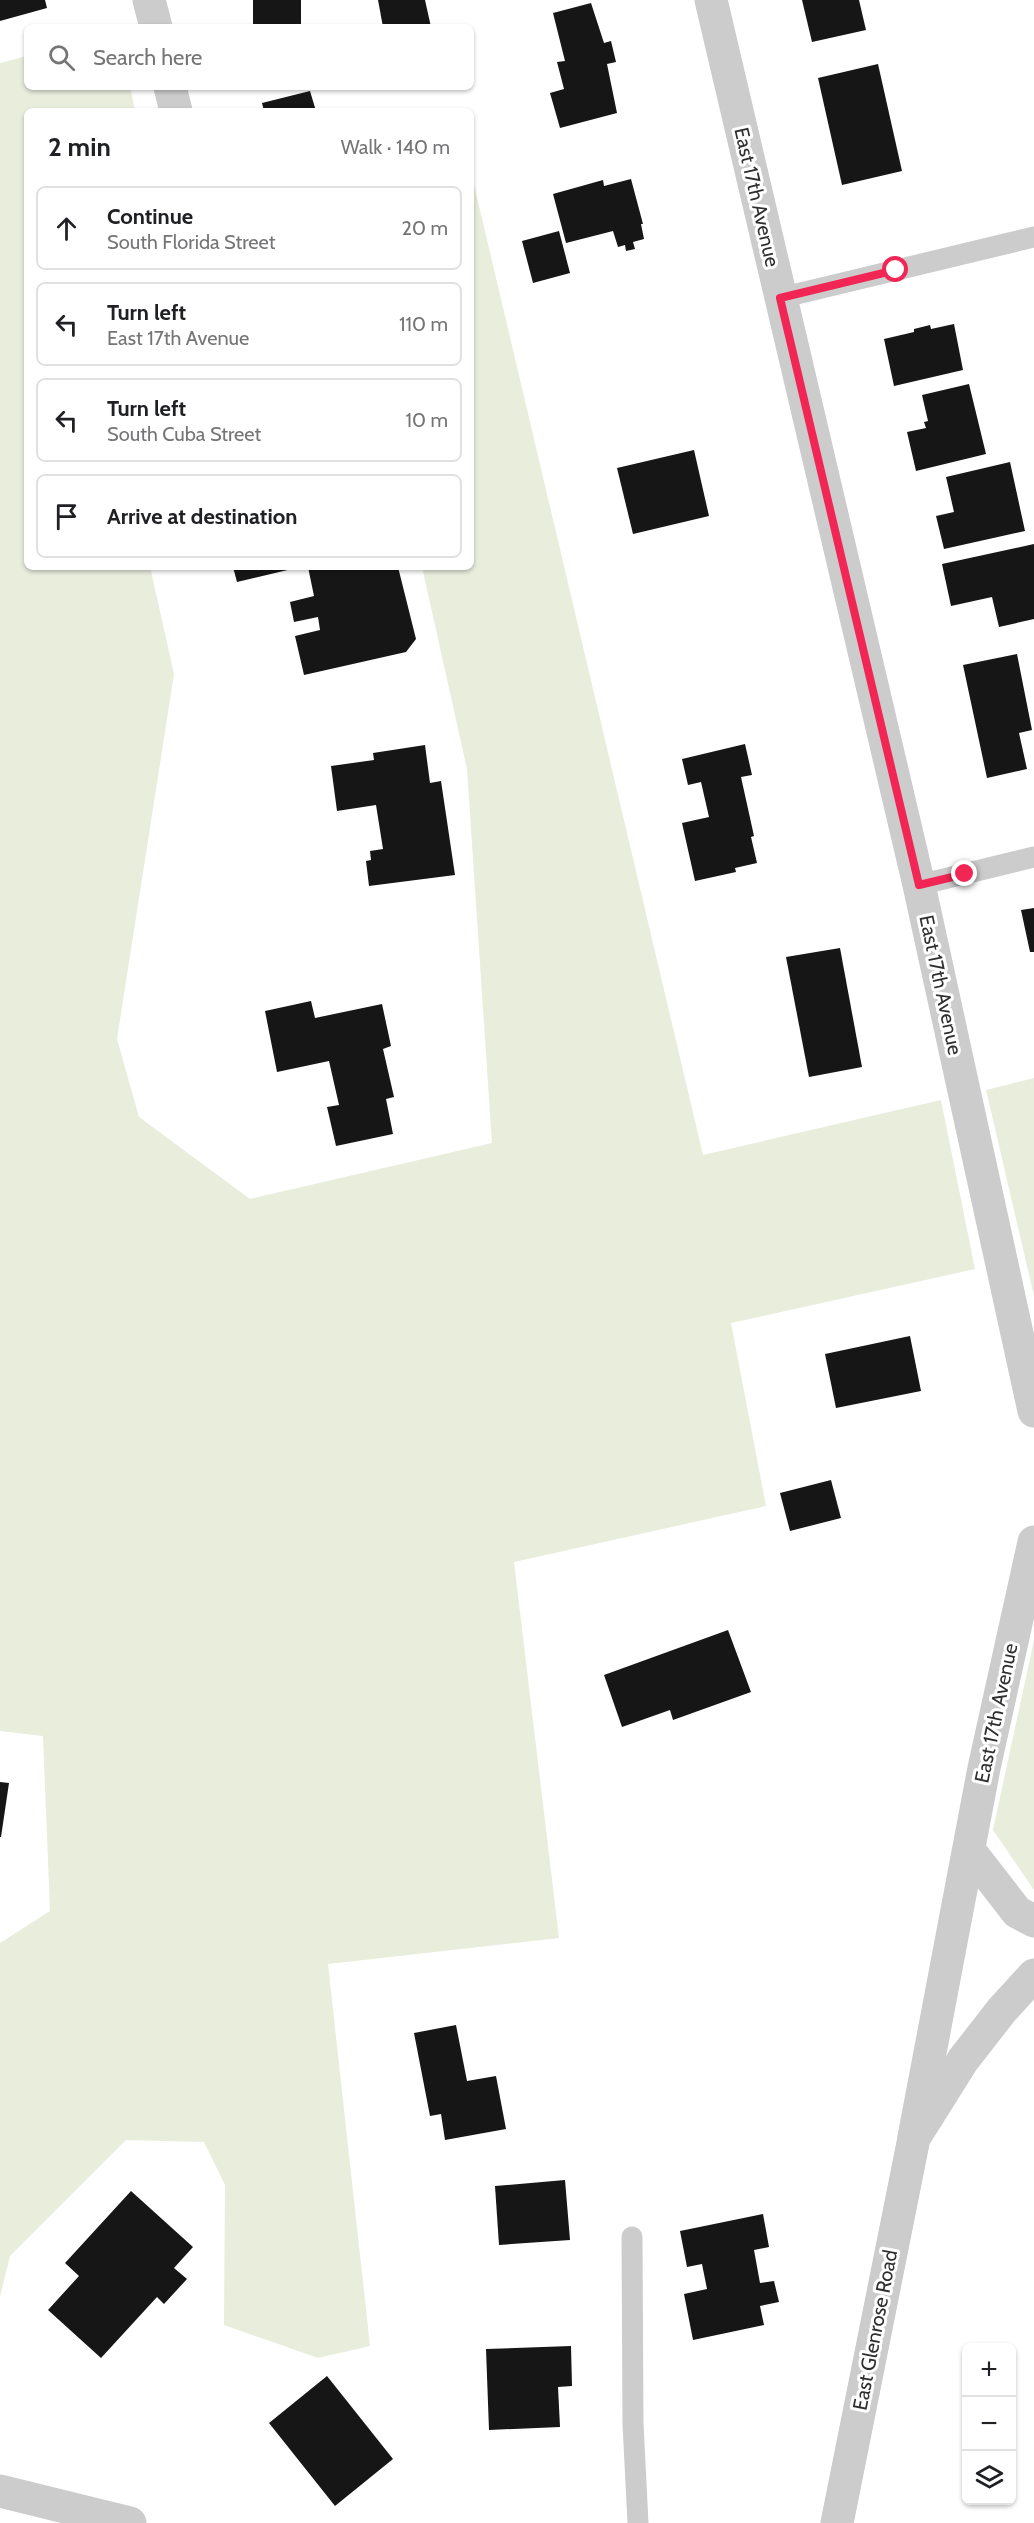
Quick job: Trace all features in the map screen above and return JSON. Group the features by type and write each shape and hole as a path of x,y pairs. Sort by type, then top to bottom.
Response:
{"street":[{"path":"149,0 155,24"},
{"name":"East 17th Avenue","path":"711,0 919,885 1034,1411"},
{"path":"171,90 175,108"},
{"name":"East 17th Avenue","path":"914,2138 984,1768 1034,1542"},
{"path":"969,1850 1017,1912 1034,1921"},
{"path":"914,2138 963,2060 1002,2010 1034,1975"},
{"name":"East Glenrose Road","path":"837,2523 914,2138"},
{"path":"0,2491 130,2523"}],"lane":[{"path":"780,298 1034,237"},
{"path":"919,885 1034,857"},
{"path":"632,2237 633,2424 638,2523"}],"green space":[{"path":"24,57 24,90 131,90 134,108 24,108 24,570 151,570 174,674 117,1039 139,1117 250,1199 492,1143 467,769 423,570 474,570 474,185 703,1155 941,1100 975,1269 731,1323 766,1506 514,1562 559,1938 328,1964 370,2346 318,2358 224,2325 225,2185 204,2142 126,2140 10,2256 0,2297 0,1943 50,1911 43,1736 0,1731 0,63"},
{"path":"1034,1078 1034,1296 986,1090"},
{"path":"1034,1640 1034,1890 993,1830"}],"building":[{"path":"0,0 45,0 47,8 0,21"},
{"path":"253,0 301,0 301,24 253,24"},
{"path":"378,0 425,0 430,24 382,24"},
{"path":"802,0 859,0 866,30 812,42"},
{"path":"591,3 604,43 611,41 616,62 607,64 617,113 560,128 550,93 564,89 557,62 565,61 553,13"},
{"path":"878,64 902,171 842,185 818,78"},
{"path":"310,91 315,108 263,108 262,103"},
{"path":"631,179 643,224 641,224 644,239 633,242 635,249 626,251 625,245 618,247 613,231 566,243 553,194 603,180 604,186"},
{"path":"559,231 570,273 533,283 522,241"},
{"path":"954,324 963,370 894,386 884,339 914,332 914,329 930,325 931,329"},
{"path":"969,384 986,454 916,471 907,432 926,428 924,422 928,421 922,395"},
{"path":"694,450 709,516 633,534 617,468"},
{"path":"1010,462 1025,531 944,549 936,516 954,512 946,477"},
{"path":"1034,544 1034,619 999,627 992,597 951,606 942,564"},
{"path":"234,570 288,570 237,582"},
{"path":"309,570 399,570 416,639 406,652 304,675 295,636 320,630 318,617 294,622 290,602 314,596"},
{"path":"1017,654 1032,730 1019,733 1027,769 987,778 963,665"},
{"path":"745,744 752,775 741,777 754,836 751,837 757,863 735,868 736,872 695,881 682,823 709,817 701,782 688,785 682,759"},
{"path":"425,745 430,783 441,781 455,875 369,886 366,861 371,860 370,851 383,849 376,805 337,811 331,766 374,760 373,753"},
{"path":"1034,908 1034,952 1030,952 1021,910"},
{"path":"840,948 862,1067 809,1077 786,957"},
{"path":"311,1001 315,1018 382,1004 391,1046 383,1049 394,1097 386,1099 393,1134 336,1146 327,1107 339,1105 329,1061 277,1072 265,1011"},
{"path":"910,1336 921,1391 836,1408 825,1354"},
{"path":"831,1480 841,1518 790,1531 780,1493"},
{"path":"728,1630 751,1692 673,1720 670,1710 622,1727 604,1675"},
{"path":"0,1782 9,1783 1,1837 0,1837"},
{"path":"456,2025 467,2081 496,2076 506,2129 445,2140 441,2114 430,2116 414,2033"},
{"path":"565,2180 570,2240 499,2245 495,2186"},
{"path":"131,2191 193,2247 174,2268 187,2279 164,2304 157,2297 101,2358 48,2310 79,2276 65,2263"},
{"path":"763,2214 769,2247 754,2250 760,2283 774,2281 779,2302 760,2306 764,2325 693,2340 684,2294 707,2289 702,2264 687,2267 680,2231"},
{"path":"571,2346 572,2386 558,2387 560,2427 489,2430 486,2349"},
{"path":"327,2376 393,2459 335,2506 269,2423"}],"route":[{"path":"896,270 780,298 919,885 965,874"}]}
